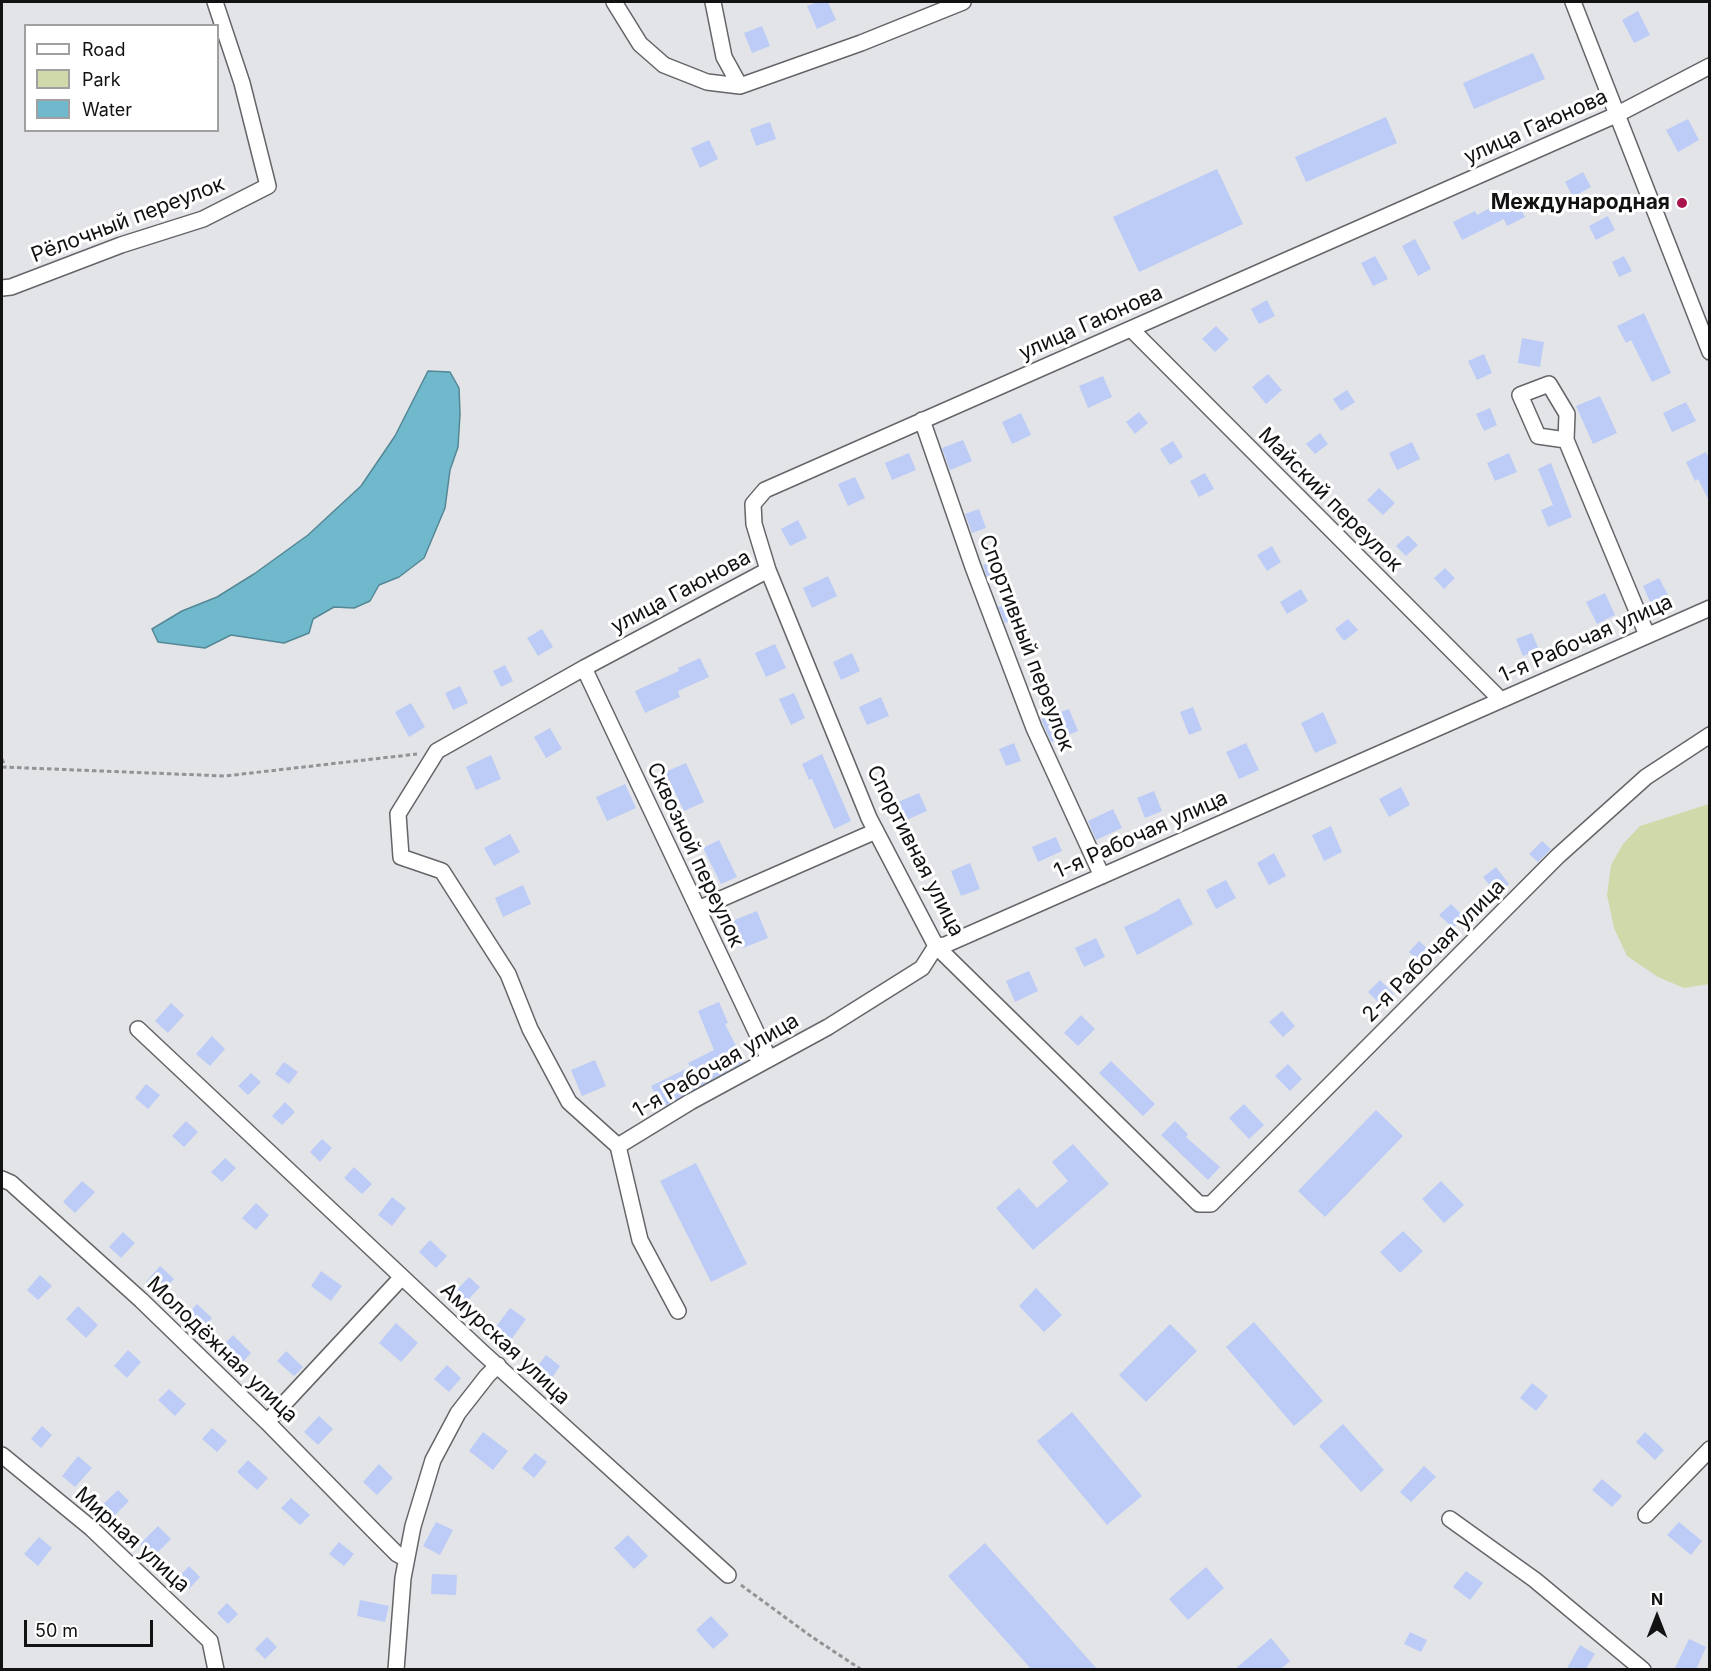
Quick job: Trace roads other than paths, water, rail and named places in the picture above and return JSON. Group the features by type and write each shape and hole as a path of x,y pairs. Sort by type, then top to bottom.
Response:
{"street":[{"name":"Рёлочный переулок","path":"2,288 11,287 120,245 203,219 268,186 242,83 215,2"},
{"path":"614,2 640,44 664,65 707,82 740,86 861,43 963,2"},
{"path":"713,2 724,57 740,86"},
{"path":"1573,2 1710,352"},
{"name":"улица Гаюнова","path":"618,1146 569,1102 530,1029 508,974 442,871 401,857 398,814 437,751 584,668 768,570 754,524 753,504 765,490 1616,114 1710,66"},
{"name":"Майский переулок","path":"1131,329 1501,700"},
{"name":"Спортивный переулок","path":"922,420 973,567 1034,728 1102,876"},
{"path":"1566,440 1647,636"},
{"name":"Спортивная улица","path":"768,570 876,831 936,946 1199,1204"},
{"name":"1-я Рабочая улица","path":"618,1146 690,1102 828,1027 922,968 936,946 945,945 1710,608"},
{"name":"Сквозной переулок","path":"584,668 769,1059"},
{"name":"2-я Рабочая улица","path":"1199,1204 1211,1204 1558,856 1646,777 1710,735"},
{"path":"698,909 876,831"},
{"name":"Амурская улица","path":"138,1029 482,1352 728,1575"},
{"path":"618,1146 640,1240 678,1311"},
{"name":"Молодёжная улица","path":"2,1179 11,1183 132,1293 267,1422 375,1532 406,1559"},
{"path":"267,1422 402,1277"},
{"path":"396,1670 402,1578 413,1526 433,1460 458,1413 498,1365"},
{"path":"1646,1515 1710,1449"},
{"name":"Мирная улица","path":"2,1455 91,1528 210,1641 216,1670"},
{"path":"1450,1519 1534,1580 1643,1670"}],"water":[{"path":"428,371 450,372 459,388 460,414 458,447 450,470 445,508 424,558 399,577 379,585 370,601 354,608 334,607 313,619 309,633 284,643 231,635 205,648 158,642 152,629 182,611 217,597 254,574 308,535 361,486 395,436"}],"place":[{"name":"Международная","path":"1682,203"}]}
